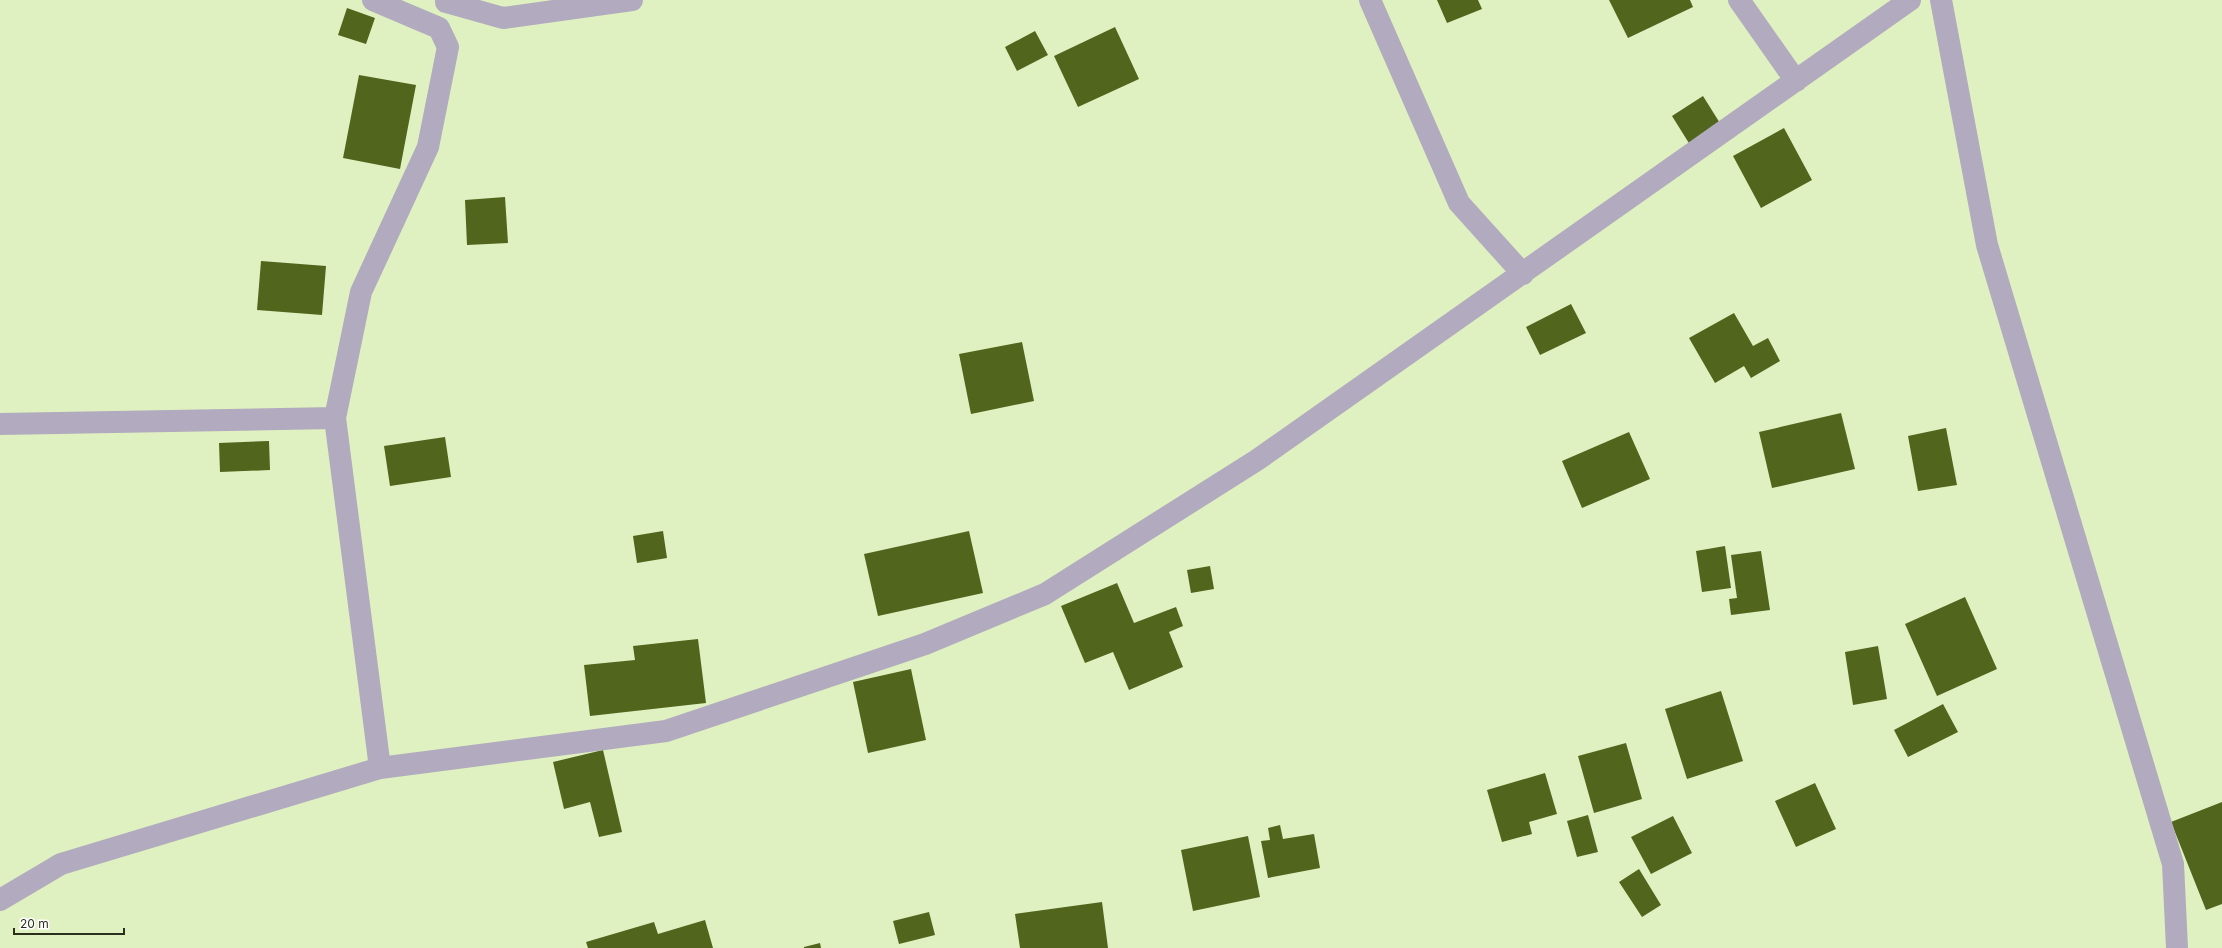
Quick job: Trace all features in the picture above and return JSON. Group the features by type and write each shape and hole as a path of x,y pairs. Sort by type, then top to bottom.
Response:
{"street":[{"path":"373,0 439,28 448,47 428,147 361,292 335,418 380,768"},
{"path":"439,28 447,1 503,18 632,0"},
{"path":"1370,0 1459,203 1524,274"},
{"path":"1739,0 1796,81"},
{"path":"0,900 61,864 380,768 666,730 925,644 1045,594 1257,460 1524,274 1910,0"},
{"path":"1941,0 1987,245 2173,864 2177,948"},
{"path":"0,424 335,418"}],"building":[{"path":"1437,0 1478,0 1482,9 1447,23"},
{"path":"1609,0 1690,0 1693,7 1628,38"},
{"path":"347,8 375,18 366,44 338,35"},
{"path":"1115,27 1139,79 1078,107 1054,56"},
{"path":"1035,31 1048,55 1017,71 1005,47"},
{"path":"359,75 416,85 400,169 343,158"},
{"path":"1703,96 1723,128 1692,148 1672,116"},
{"path":"1784,128 1812,180 1761,208 1733,156"},
{"path":"505,197 508,243 467,245 465,200"},
{"path":"261,261 326,266 322,315 257,310"},
{"path":"1571,304 1586,333 1540,355 1526,327"},
{"path":"1734,313 1753,346 1768,338 1780,361 1751,378 1744,366 1715,383 1689,338"},
{"path":"1022,342 1034,401 971,414 959,354"},
{"path":"1841,413 1855,469 1772,488 1759,432"},
{"path":"1946,428 1957,485 1918,491 1908,436"},
{"path":"1629,432 1650,479 1582,508 1562,461"},
{"path":"445,437 451,477 390,486 384,446"},
{"path":"269,441 270,470 220,472 219,443"},
{"path":"663,531 667,558 637,563 633,536"},
{"path":"969,531 983,593 878,616 864,554"},
{"path":"1725,546 1731,588 1702,592 1696,551"},
{"path":"1761,551 1770,610 1731,615 1729,599 1737,598 1731,555"},
{"path":"1210,566 1214,589 1191,593 1187,570"},
{"path":"1117,583 1134,623 1176,607 1183,626 1169,632 1183,667 1129,690 1113,652 1085,663 1061,606"},
{"path":"1965,597 1997,669 1937,696 1905,624"},
{"path":"698,639 706,703 590,716 584,665 635,660 633,646"},
{"path":"1878,646 1887,699 1853,705 1845,652"},
{"path":"911,669 926,740 868,753 853,682"},
{"path":"1721,691 1743,761 1687,779 1665,709"},
{"path":"1943,704 1958,732 1908,757 1894,730"},
{"path":"1626,743 1642,799 1594,813 1578,756"},
{"path":"603,750 622,832 599,837 590,802 564,809 553,762"},
{"path":"1545,773 1557,814 1529,822 1532,834 1502,842 1487,790"},
{"path":"1815,783 1836,829 1796,847 1775,801"},
{"path":"2222,802 2222,904 2206,910 2171,822"},
{"path":"1588,815 1598,852 1577,857 1567,821"},
{"path":"1673,816 1692,853 1651,874 1631,837"},
{"path":"1280,825 1283,839 1314,834 1320,868 1268,878 1261,841 1270,840 1268,828"},
{"path":"1248,836 1260,897 1193,911 1181,850"},
{"path":"1639,869 1661,905 1642,917 1619,882"},
{"path":"1102,902 1108,948 1020,948 1015,914"},
{"path":"929,912 935,935 899,944 893,921"},
{"path":"705,920 713,948 588,948 586,942 654,922 658,934"},
{"path":"820,943 821,948 804,948 804,947"}]}
